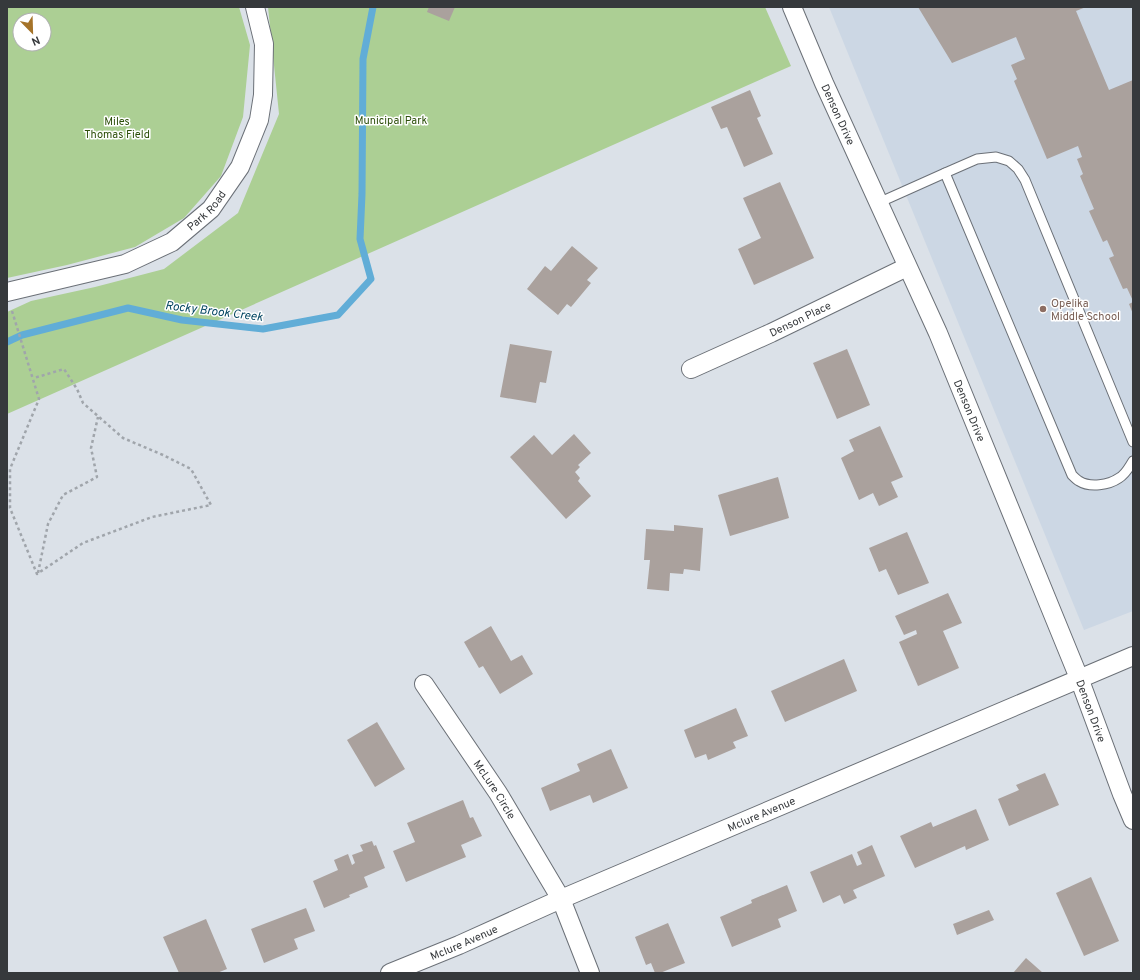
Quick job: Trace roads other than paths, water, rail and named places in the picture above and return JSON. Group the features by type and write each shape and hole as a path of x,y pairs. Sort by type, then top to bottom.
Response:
{"street":[{"name":"Park Road","path":"7,292 125,264 172,242 211,209 240,167 259,120 263,95 264,44 255,7"},
{"name":"Denson Drive","path":"792,7 824,83 938,333 1079,678 1133,820"},
{"name":"Denson Place","path":"691,368 771,333 907,267"},
{"name":"Mclure Avenue","path":"390,973 1133,656"},
{"name":"McLure Circle","path":"424,684 498,793 561,899 590,973"}],"lane":[{"path":"878,203 977,159 996,157 1009,161 1018,169 1024,180 1133,442"},
{"path":"946,173 1072,475 1080,482 1092,485 1106,484 1120,478 1128,470 1133,461"}],"waterway":[{"name":"Rocky Brook Creek","path":"7,342 22,335 128,308 182,320 263,329 338,315 371,279 360,239 362,194 363,59 373,7"}],"place":[{"name":"Opelika Middle School","path":"1043,309"}],"park label":[{"name":"Municipal Park","path":"391,120"},
{"name":"Miles Thomas Field","path":"117,127"}]}
